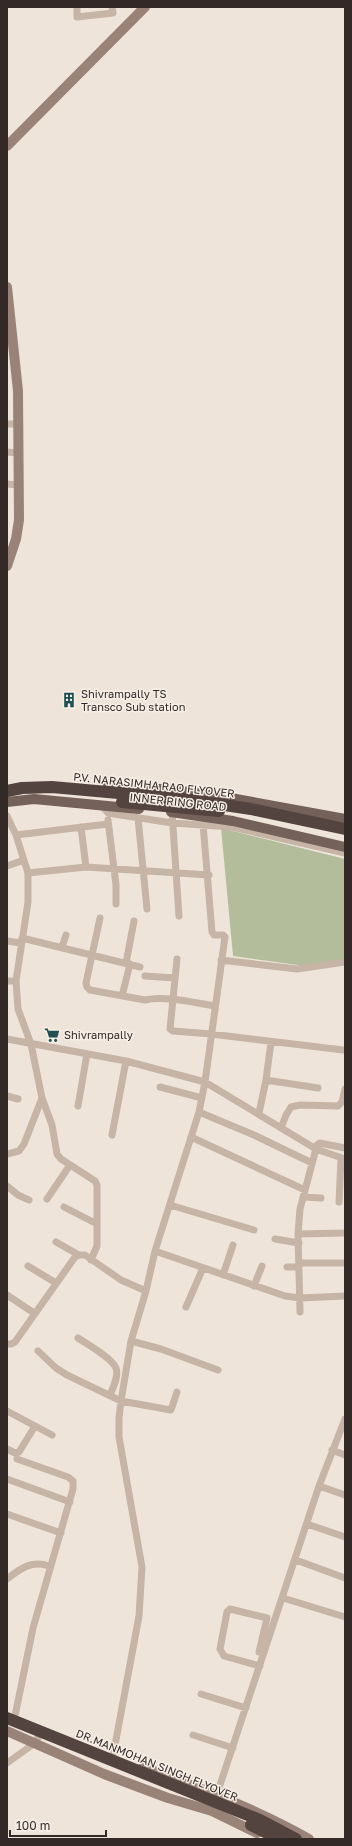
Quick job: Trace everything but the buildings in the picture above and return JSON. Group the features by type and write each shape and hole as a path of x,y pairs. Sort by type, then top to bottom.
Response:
{"highway":[{"name":"P.V. NARASIMHA RAO FLYOVER","path":"7,790 52,787 185,799 251,809 345,829"},
{"name":"P.V. NARASIMHA RAO FLYOVER","path":"7,798 51,795 208,810 259,819 345,838"},
{"name":"DR.MANMOHAN SINGH FLYOVER","path":"10,1715 260,1820 296,1839"},
{"name":"DR.MANMOHAN SINGH FLYOVER","path":"7,1726 253,1826 279,1839"}],"main road":[{"name":"INNER RING ROAD","path":"7,786 34,784 175,791 214,795 345,819"},
{"name":"INNER RING ROAD","path":"7,802 34,799 105,810 172,812 233,820 345,847"}],"street":[{"path":"77,7 77,17 113,13 112,7"},
{"path":"7,146 145,7"},
{"path":"7,292 12,369 19,424 19,520 16,539 8,560"},
{"path":"7,424 19,424"},
{"path":"7,452 18,453"},
{"path":"7,484 19,485"},
{"path":"116,904 114,869 105,810 138,818 172,823 232,827 345,853"},
{"path":"172,812 179,916"},
{"path":"7,816 16,835 28,873 28,902 16,981 18,1009 31,1044 42,1098 52,1125 57,1154 70,1165 95,1181 97,1190 97,1246 91,1260"},
{"path":"138,818 147,909"},
{"path":"16,835 108,824"},
{"path":"113,1756 140,1616 142,1567 119,1437 121,1401 131,1341 146,1291 155,1251 199,1112 205,1082 224,936 214,934 212,932 209,875 204,824"},
{"path":"81,827 86,867"},
{"path":"7,866 24,860"},
{"path":"28,873 86,867 144,872 209,875"},
{"path":"100,918 86,983 90,990 145,1000 172,1000 215,1006"},
{"path":"122,996 134,921"},
{"path":"62,947 66,935"},
{"path":"7,941 21,941 62,947 140,967"},
{"path":"177,958 170,1029 173,1031 211,1034 343,1050"},
{"path":"221,960 297,969 345,962"},
{"path":"145,976 175,978"},
{"path":"7,982 16,981"},
{"path":"7,1039 126,1061 205,1082 259,1113 316,1149 343,1159 339,1202"},
{"path":"259,1113 266,1080 271,1042"},
{"path":"78,1106 87,1054"},
{"path":"112,1135 126,1061"},
{"path":"266,1080 318,1088"},
{"path":"160,1087 202,1098"},
{"path":"281,1128 286,1115 291,1108 300,1105 338,1106 342,1102 345,1089"},
{"path":"7,1096 18,1099"},
{"path":"7,1154 19,1151 24,1144 42,1098"},
{"path":"199,1112 254,1135 312,1163"},
{"path":"191,1137 304,1193 321,1198"},
{"path":"300,1312 298,1234 300,1209 312,1163 317,1145 320,1143 345,1148"},
{"path":"47,1199 70,1165"},
{"path":"7,1186 18,1195 29,1200"},
{"path":"170,1205 254,1230"},
{"path":"64,1207 97,1224"},
{"path":"298,1234 345,1233"},
{"path":"275,1239 299,1243"},
{"path":"56,1242 79,1255 85,1255 121,1280 146,1291"},
{"path":"223,1275 233,1245"},
{"path":"155,1251 285,1296 300,1298 345,1296"},
{"path":"7,1344 15,1342 34,1313 75,1257 79,1255"},
{"path":"287,1267 345,1263"},
{"path":"28,1266 56,1283"},
{"path":"254,1286 262,1266"},
{"path":"186,1307 203,1268"},
{"path":"7,1295 34,1313"},
{"path":"78,1338 112,1362 116,1368 116,1378 110,1396"},
{"path":"131,1341 161,1349 218,1370"},
{"path":"38,1351 56,1368 121,1401 171,1410 177,1392"},
{"path":"7,1411 52,1435"},
{"path":"217,1794 296,1560 319,1486 345,1419"},
{"path":"7,1449 16,1453 19,1452 35,1426"},
{"path":"332,1450 345,1455"},
{"path":"17,1459 68,1477 73,1481 70,1502 49,1566 10,1715 113,1756 217,1794 288,1827 309,1839"},
{"path":"7,1479 70,1502"},
{"path":"319,1486 345,1495"},
{"path":"7,1514 60,1533"},
{"path":"307,1524 345,1538"},
{"path":"296,1560 345,1578"},
{"path":"7,1579 28,1566 39,1563 49,1566"},
{"path":"282,1598 345,1618"},
{"path":"259,1652 267,1618 230,1609 227,1612 220,1648 221,1654 260,1666"},
{"path":"201,1694 246,1708"},
{"path":"7,1763 35,1743 43,1728"},
{"path":"7,1731 104,1774 168,1798 212,1811 268,1839"},
{"path":"193,1735 232,1748"}],"green space":[{"path":"221,828 345,859 345,961 312,967 233,956"}],"place":[{"name":"Shivrampally TS Transco Sub station","path":"69,700"},
{"name":"Shivrampally","path":"52,1035"}]}
